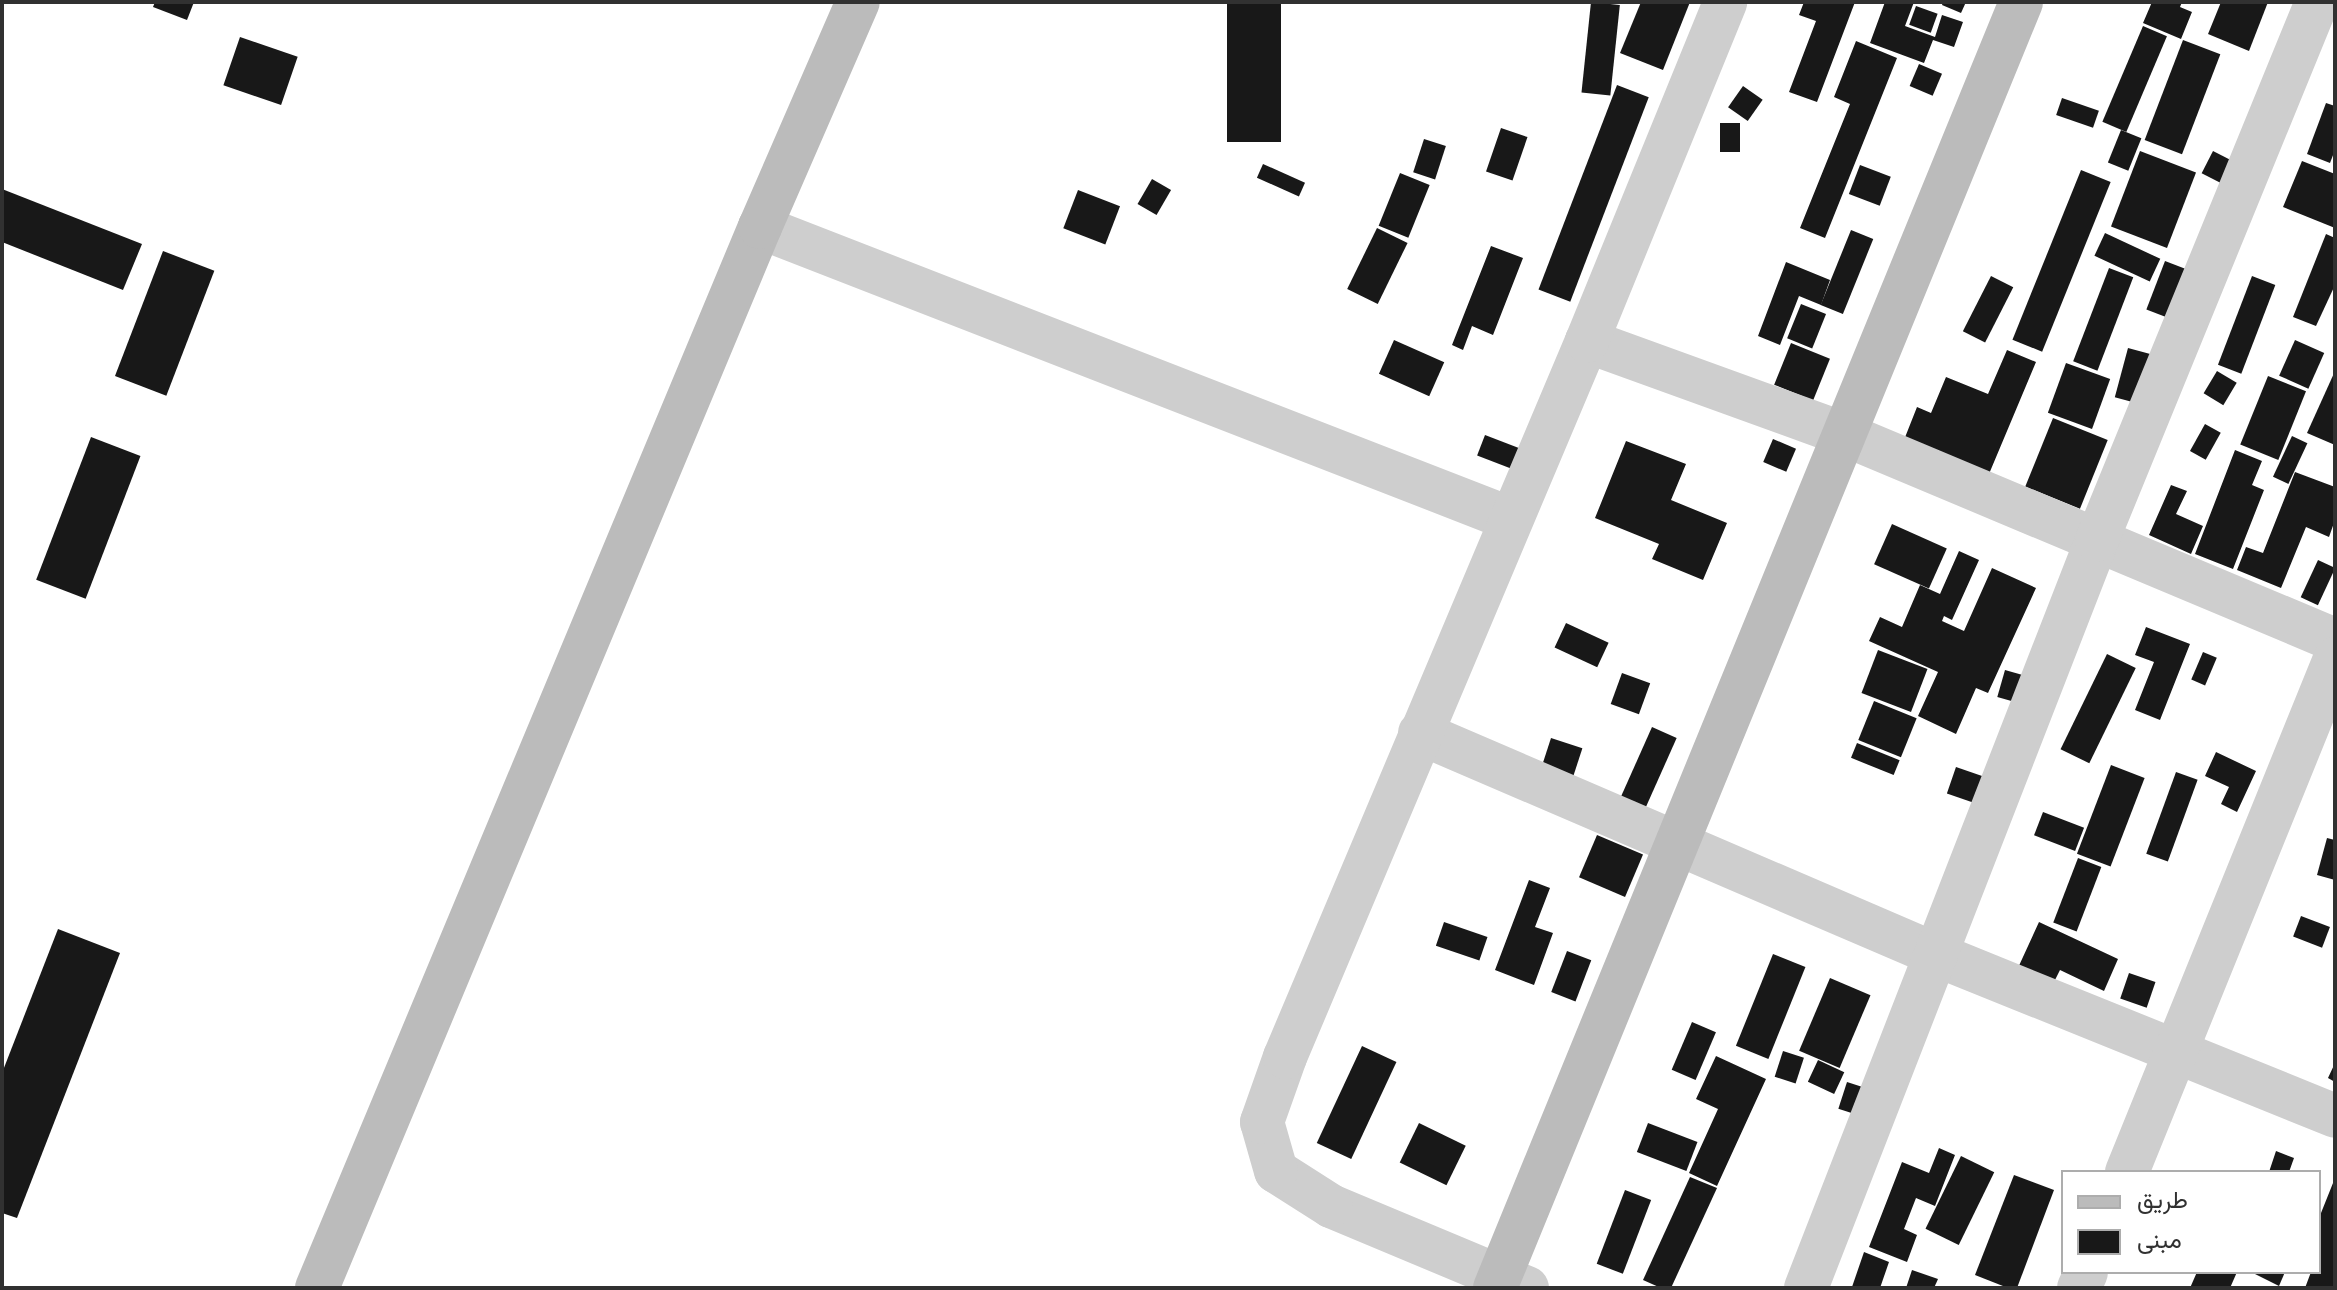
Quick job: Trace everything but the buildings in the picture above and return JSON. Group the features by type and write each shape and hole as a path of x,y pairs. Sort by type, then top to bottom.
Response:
{"street":[{"path":"317,1288 760,227 858,2"},
{"path":"1725,2 1587,341 1285,1057 1262,1122 1276,1171 1331,1206 1507,1284 1679,841 2021,2"},
{"path":"1806,1288 2097,540 2317,2"},
{"path":"760,227 1511,519"},
{"path":"1587,341 1846,435 2335,640"},
{"path":"2128,1170 2335,659"},
{"path":"1420,733 1679,841 1937,955 2335,1116"}]}
